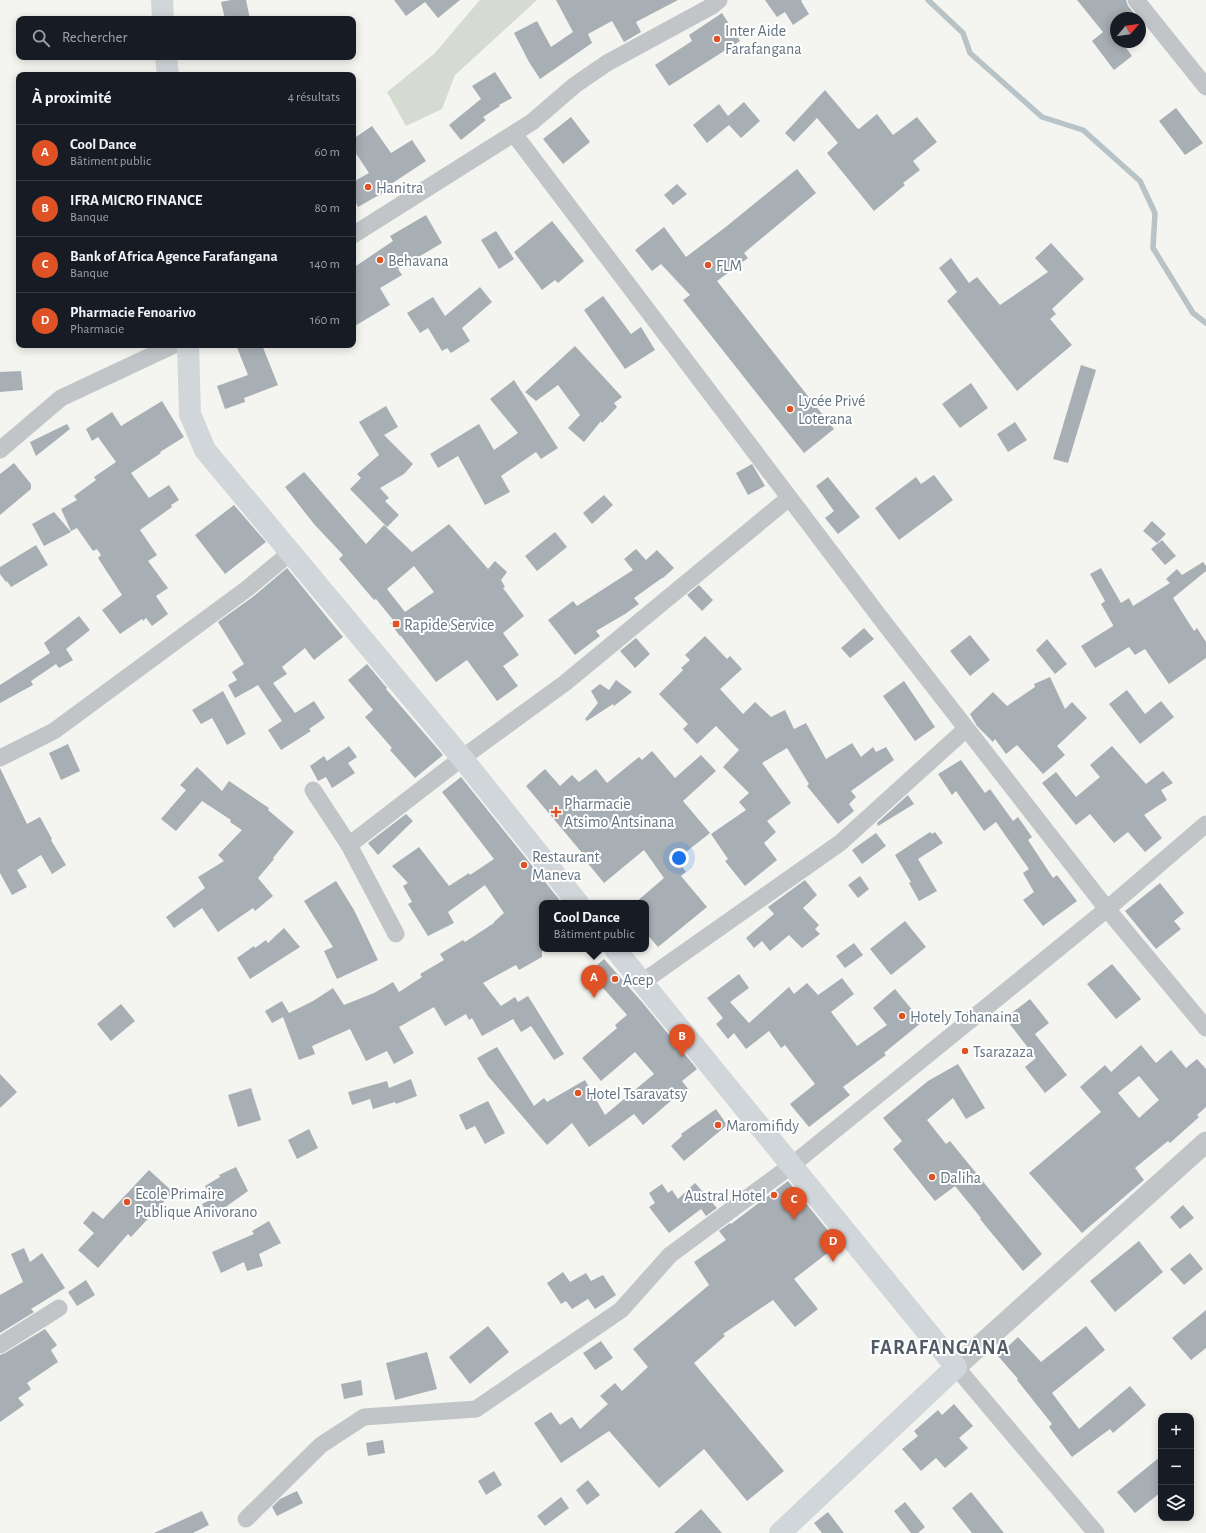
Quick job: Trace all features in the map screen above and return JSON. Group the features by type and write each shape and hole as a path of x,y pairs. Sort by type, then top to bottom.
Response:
{"main road":[{"path":"162,0 163,16"},
{"path":"166,60 168,72"},
{"path":"188,348 190,414 205,450 462,758 576,900"},
{"path":"617,952 641,983 792,1165 956,1367 780,1533"}],"street":[{"path":"356,232 514,134 537,118 575,85 607,63 712,6 719,0"},
{"path":"1136,0 1206,86"},
{"path":"514,134 789,498 966,729 1106,909 1206,1028"},
{"path":"0,450 62,398 168,348"},
{"path":"349,845 462,758 565,683 789,498"},
{"path":"0,758 54,731 248,588 290,552"},
{"path":"641,983 840,843 966,729"},
{"path":"313,790 349,845 396,934"},
{"path":"246,1519 321,1445 364,1416 476,1409 620,1310 670,1256 792,1165 1106,909 1206,824"},
{"path":"1096,1533 956,1367 1206,1142"},
{"path":"0,1345 59,1308"}],"shaded area":[{"path":"480,0 537,0 455,75 442,109 406,126 387,92 434,54"}],"building":[{"path":"246,0 249,16 224,16 221,2"},
{"path":"394,0 460,0 438,18 425,2 406,16"},
{"path":"556,0 678,0 636,22 641,32 624,42 612,21 588,34 592,43 540,79 529,62 514,33 537,21 551,47 573,32"},
{"path":"765,0 802,0 801,1 809,14 793,25 785,12 777,17"},
{"path":"1077,0 1126,0 1128,6 1133,12 1110,12 1110,48 1126,48 1132,56 1114,70 1092,41 1103,32"},
{"path":"722,13 740,41 669,86 655,65 692,41 689,35"},
{"path":"495,72 512,98 499,105 500,106 483,117 486,120 461,140 449,125 481,99 472,86"},
{"path":"825,90 859,129 877,114 893,135 917,117 937,142 913,161 920,170 903,183 905,185 874,211 827,153 838,143 817,118 794,142 785,133"},
{"path":"744,102 760,121 741,138 729,125 707,143 693,125 719,104 728,116"},
{"path":"1176,108 1203,143 1185,155 1159,121"},
{"path":"571,117 590,142 563,164 543,139"},
{"path":"372,126 391,153 412,140 426,161 385,188 386,191 358,207 356,203 356,180 369,173 356,154 356,137"},
{"path":"797,169 816,193 744,253 748,258 717,281 834,429 804,453 683,300 690,295 661,264 652,271 635,250 664,227 686,257"},
{"path":"677,184 687,194 673,205 664,195"},
{"path":"426,215 442,243 398,269 402,275 380,288 390,305 356,325 356,266 393,241 390,236"},
{"path":"552,221 584,261 558,283 555,280 542,290 514,252"},
{"path":"496,231 514,259 499,269 481,240"},
{"path":"1051,243 1084,279 1052,309 1056,314 1050,319 1072,345 1017,391 947,301 957,292 939,268 951,258 969,283 977,277 1000,305 1048,272 1035,258"},
{"path":"480,287 492,302 462,328 470,341 451,353 447,348 442,351 428,328 420,333 407,313 433,297 445,316"},
{"path":"603,296 631,334 641,327 655,350 625,369 584,310"},
{"path":"575,346 622,397 614,403 617,407 602,423 601,421 584,442 568,428 580,415 558,385 536,401 525,392"},
{"path":"237,348 263,348 278,385 244,398 245,402 225,409 217,386 248,375"},
{"path":"1081,365 1096,370 1068,463 1053,459"},
{"path":"21,371 23,390 0,392 0,372"},
{"path":"514,380 558,448 541,459 536,452 501,476 510,492 485,505 458,456 438,468 430,454 479,424 494,450 518,433 490,399"},
{"path":"971,383 988,408 960,428 942,404"},
{"path":"162,401 184,437 131,473 149,498 169,485 179,500 171,505 172,507 140,530 157,555 148,561 168,588 156,596 168,614 152,626 146,618 143,621 142,619 120,634 102,610 122,595 98,558 101,555 97,549 93,551 77,528 71,531 61,509 77,500 74,496 96,480 94,477 116,462 98,437 92,441 86,429 112,412 121,426"},
{"path":"386,406 398,427 384,435 413,464 404,474 380,488 389,498 385,501 399,515 387,527 350,489 361,478 357,474 379,455 359,422"},
{"path":"1015,422 1027,440 1008,452 997,434"},
{"path":"67,424 70,429 36,456 30,442"},
{"path":"14,463 31,484 31,489 0,515 0,474"},
{"path":"752,464 765,486 748,495 736,473"},
{"path":"304,472 366,544 384,525 412,552 449,524 488,569 495,561 507,572 501,580 505,587 503,588 524,616 503,633 519,655 503,666 518,686 497,701 467,660 436,682 390,623 394,621 339,559 343,555 314,524 285,487","holes":["414,566 434,592 405,612 387,589"]},
{"path":"934,475 953,500 899,540 875,508 916,477 921,484"},
{"path":"828,477 860,517 838,534 825,518 834,511 816,486"},
{"path":"604,495 613,505 592,524 583,513"},
{"path":"234,505 266,542 225,574 195,535"},
{"path":"54,512 71,532 44,546 32,524"},
{"path":"1152,521 1166,534 1157,543 1143,531"},
{"path":"555,532 567,547 537,571 525,556"},
{"path":"1162,540 1176,556 1165,565 1151,549"},
{"path":"36,545 48,565 11,587 0,574 0,567"},
{"path":"636,549 646,560 657,550 674,568 663,578 634,598 639,604 596,631 600,636 575,655 548,620 573,601 577,606 633,570 624,559"},
{"path":"1203,562 1206,566 1206,571 1173,598 1194,631 1197,628 1206,642 1206,658 1169,684 1145,649 1135,655 1129,647 1095,668 1081,646 1113,625 1101,604 1105,601 1090,574 1101,568 1121,603 1129,598 1133,606 1170,583 1166,579 1177,569 1182,575"},
{"path":"287,568 343,637 314,660 305,648 282,667 287,674 273,683 295,713 314,701 325,718 309,729 311,731 281,750 268,730 282,721 258,685 235,698 228,685 237,680 232,672 244,664 218,622 254,596"},
{"path":"699,585 713,600 702,611 687,595"},
{"path":"79,616 90,630 66,649 73,660 59,668 56,664 31,681 33,685 0,703 0,685 50,653 44,643"},
{"path":"864,628 874,639 850,658 841,648"},
{"path":"970,635 990,660 970,676 950,651"},
{"path":"705,636 727,659 730,656 742,669 720,689 743,714 755,702 771,717 785,710 794,729 806,723 826,759 852,743 861,757 873,747 876,752 886,747 894,760 851,791 856,797 849,804 854,811 838,824 807,786 809,784 787,748 762,763 791,803 767,821 776,832 764,843 777,860 745,886 725,861 728,859 711,834 746,810 739,802 749,793 723,767 739,750 716,726 697,744 683,729 688,724 659,694 683,670 681,668 690,660 685,655"},
{"path":"636,638 650,654 635,668 620,651"},
{"path":"1047,639 1067,664 1055,674 1036,650"},
{"path":"367,664 387,688 386,689 443,755 415,778 390,750 392,748 365,717 373,710 348,680"},
{"path":"1050,677 1065,709 1072,702 1087,718 1057,746 1065,755 1043,774 1017,745 1006,754 995,739 993,742 977,726 970,714 993,692 1007,706 1035,687 1034,684"},
{"path":"616,680 632,692 614,706 613,704 587,721 585,719 598,703 591,691 600,684 609,690"},
{"path":"904,681 935,727 915,741 883,696"},
{"path":"1127,690 1145,714 1161,701 1174,717 1140,744 1109,704"},
{"path":"223,691 246,734 227,745 212,718 201,724 192,710"},
{"path":"68,744 80,771 61,780 49,753"},
{"path":"349,746 357,757 348,763 355,773 332,788 326,777 318,781 310,766 324,756 327,761"},
{"path":"1112,746 1146,784 1163,771 1173,783 1161,790 1167,800 1144,815 1162,838 1145,852 1128,832 1114,843 1090,814 1076,825 1042,783 1056,772 1076,797 1100,777 1090,765"},
{"path":"652,751 675,778 701,755 716,771 683,801 710,833 677,859 686,872 681,876 707,907 658,947 649,936 649,900 638,900 664,878 644,850 604,883 581,855 583,854 526,786 545,769 560,786 572,775 579,782 596,769 607,783 639,757 642,760"},
{"path":"961,760 985,793 990,789 1013,821 1018,817 1032,837 1028,840 1053,878 1057,875 1077,901 1043,926 1023,900 1034,892 1023,873 1029,869 996,822 984,831 956,791 952,795 938,774"},
{"path":"197,767 222,791 229,781 269,808 268,810 294,832 258,878 273,896 255,911 253,908 218,932 202,908 174,928 166,917 205,888 198,877 224,861 218,855 242,830 230,822 231,820 202,801 176,831 161,819 186,790 180,785"},
{"path":"0,768 27,824 40,817 52,839 51,840 66,865 52,874 41,855 17,870 27,887 12,895 0,873"},
{"path":"461,777 560,900 539,900 539,952 542,952 542,957 519,970 516,965 483,983 501,1006 515,997 518,1002 528,996 564,1054 554,1060 531,1026 521,1032 513,1019 482,1036 472,1018 469,1020 466,1014 445,1026 434,1007 399,1027 414,1053 394,1064 387,1051 366,1061 350,1029 312,1046 315,1054 299,1060 283,1017 272,1023 265,1011 282,1001 289,1013 313,1001 333,988 344,1005 374,993 393,982 399,992 422,977 420,974 444,960 440,954 463,940 465,942 494,923 504,913 485,885 448,912 454,923 428,936 408,904 412,902 403,886 408,883 392,866 419,847 449,886 469,873 470,875 494,859 442,792"},
{"path":"908,795 914,804 878,826 877,823"},
{"path":"406,814 413,821 378,855 368,843"},
{"path":"930,832 932,834 935,832 943,843 918,859 937,891 919,901 909,883 911,882 895,855"},
{"path":"876,833 886,846 862,864 852,850"},
{"path":"860,876 869,889 858,898 848,885"},
{"path":"805,880 817,895 803,908 819,925 815,929 820,934 802,948 789,935 770,951 762,941 754,948 746,938 774,914 768,907"},
{"path":"336,881 354,910 378,960 337,979 324,951 333,947 304,901"},
{"path":"1160,883 1184,913 1174,921 1181,929 1156,949 1125,911"},
{"path":"905,921 926,947 891,975 870,949"},
{"path":"284,928 300,947 250,979 237,958 254,946 255,948 266,940 268,943"},
{"path":"854,943 863,955 845,968 836,956"},
{"path":"604,959 642,1002 697,1069 682,1081 689,1090 675,1101 673,1099 643,1125 634,1114 589,1147 572,1123 547,1145 488,1076 477,1058 497,1047 534,1106 544,1098 547,1102 585,1080 605,1115 654,1074 635,1052 601,1081 582,1058 617,1028 615,1025 627,1015 589,972"},
{"path":"1112,964 1141,999 1116,1019 1087,984"},
{"path":"739,974 749,988 730,1002 749,1023 789,987 794,994 807,983 818,995 842,978 854,994 831,1012 857,1046 887,1025 873,1008 895,989 922,1022 884,1053 886,1055 843,1087 850,1095 809,1127 790,1104 815,1084 785,1045 781,1048 769,1031 746,1049 734,1033 728,1039 716,1024 723,1018 707,998"},
{"path":"1030,999 1049,1023 1035,1034 1067,1075 1045,1093 1025,1067 1036,1058 1005,1018"},
{"path":"121,1004 135,1021 111,1041 97,1024"},
{"path":"1141,1045 1156,1063 1171,1050 1186,1068 1197,1059 1206,1069 1206,1107 1197,1115 1199,1117 1170,1143 1168,1141 1135,1168 1144,1180 1082,1233 1029,1173 1101,1112 1080,1087 1105,1065 1111,1072","holes":["1139,1076 1159,1100 1139,1118 1118,1093"]},
{"path":"958,1064 985,1108 966,1119 953,1098 927,1120 946,1144 950,1141 1042,1254 1023,1271 955,1186 935,1201 893,1149 902,1141 883,1118 928,1081"},
{"path":"0,1074 17,1092 0,1108"},
{"path":"411,1079 417,1096 396,1104 395,1102 373,1109 370,1099 352,1105 348,1092 387,1081 389,1088"},
{"path":"251,1088 261,1120 238,1127 228,1095"},
{"path":"488,1101 505,1133 485,1144 475,1126 466,1130 459,1115"},
{"path":"716,1109 727,1125 684,1161 671,1146 682,1136 681,1134"},
{"path":"309,1129 318,1148 297,1159 288,1140"},
{"path":"236,1167 248,1191 227,1206 208,1216 202,1204 212,1199 205,1186 220,1177 219,1175"},
{"path":"149,1170 173,1192 131,1237 128,1234 98,1268 78,1250 94,1233 83,1223 93,1211 103,1219"},
{"path":"788,1181 839,1244 794,1279 818,1309 795,1327 773,1300 723,1334 725,1336 694,1363 784,1471 747,1501 704,1449 659,1488 609,1431 561,1463 534,1423 551,1412 560,1425 572,1417 580,1429 608,1404 600,1396 615,1383 622,1391 648,1367 633,1349 709,1285 694,1262 726,1240 719,1231 730,1223 731,1224"},
{"path":"695,1183 717,1208 706,1216 701,1209 669,1233 649,1207 655,1203 649,1193 662,1184 668,1193 672,1190 678,1199"},
{"path":"1183,1205 1194,1218 1180,1229 1170,1217"},
{"path":"269,1221 281,1243 259,1254 263,1266 247,1271 244,1262 221,1273 212,1252 254,1234 252,1231"},
{"path":"1139,1241 1163,1272 1115,1312 1090,1281"},
{"path":"24,1248 30,1262 42,1253 65,1288 31,1309 34,1312 0,1333 0,1295 23,1282 11,1254"},
{"path":"1190,1253 1203,1269 1184,1285 1170,1269"},
{"path":"563,1272 570,1282 586,1273 591,1281 603,1275 616,1295 595,1309 588,1299 572,1309 566,1301 561,1304 547,1283"},
{"path":"86,1280 95,1295 77,1306 68,1292"},
{"path":"1206,1310 1206,1348 1191,1360 1172,1338"},
{"path":"488,1326 509,1352 470,1384 449,1357"},
{"path":"1086,1326 1105,1350 1052,1393 1079,1429 1130,1386 1146,1405 1113,1433 1110,1429 1072,1457 1049,1427 1052,1424 1017,1380 1018,1379 998,1356 1018,1337 1041,1362"},
{"path":"45,1329 57,1345 51,1350 58,1362 27,1383 31,1389 18,1398 24,1405 0,1422 0,1355"},
{"path":"601,1341 613,1358 595,1370 583,1353"},
{"path":"427,1352 437,1389 395,1400 386,1363"},
{"path":"361,1380 363,1395 344,1399 341,1384"},
{"path":"954,1404 973,1426 959,1438 968,1448 945,1468 936,1458 921,1471 902,1449 918,1436 914,1431 938,1410 942,1415"},
{"path":"383,1440 385,1453 368,1456 366,1443"},
{"path":"1158,1458 1158,1494 1135,1513 1117,1492"},
{"path":"494,1471 502,1485 486,1495 478,1481"},
{"path":"588,1480 600,1495 587,1505 576,1490"},
{"path":"297,1491 303,1503 277,1516 272,1507 280,1499"},
{"path":"971,1492 1004,1533 972,1533 952,1508"},
{"path":"561,1497 569,1508 545,1526 537,1516"},
{"path":"905,1502 925,1527 918,1533 911,1533 894,1511"},
{"path":"701,1509 722,1533 674,1533"},
{"path":"202,1511 209,1525 193,1533 154,1533"},
{"path":"828,1512 844,1533 822,1533 814,1523"}],"waterway":[{"path":"928,0 963,33 970,53 1042,117 1083,130 1140,181 1155,213 1153,248 1193,313 1206,323"}],"place":[{"name":"Inter Aide Farafangana","path":"717,39"},
{"name":"Hanitra","path":"368,187"},
{"name":"Behavana","path":"380,260"},
{"name":"FLM","path":"708,265"},
{"name":"Lycée Privé Loterana","path":"790,409"},
{"name":"Rapide Service","path":"396,624"},
{"name":"Pharmacie Atsimo Antsinana","path":"556,812"},
{"name":"Restaurant Maneva","path":"524,865"},
{"name":"Acep","path":"615,979"},
{"name":"Cool Dance","path":"594,998"},
{"name":"Hotely Tohanaina","path":"902,1016"},
{"name":"Tsarazaza","path":"965,1051"},
{"name":"IFRA MICRO FINANCE","path":"682,1057"},
{"name":"Hotel Tsaravatsy","path":"578,1093"},
{"name":"Maromifidy","path":"718,1125"},
{"name":"Daliha","path":"932,1177"},
{"name":"Austral Hotel","path":"774,1195"},
{"name":"Ecole Primaire Publique Anivorano","path":"127,1202"},
{"name":"Bank of Africa Agence Farafangana","path":"794,1220"},
{"name":"Pharmacie Fenoarivo","path":"833,1262"}],"district":[{"name":"FARAFANGANA","path":"940,1347"}]}
